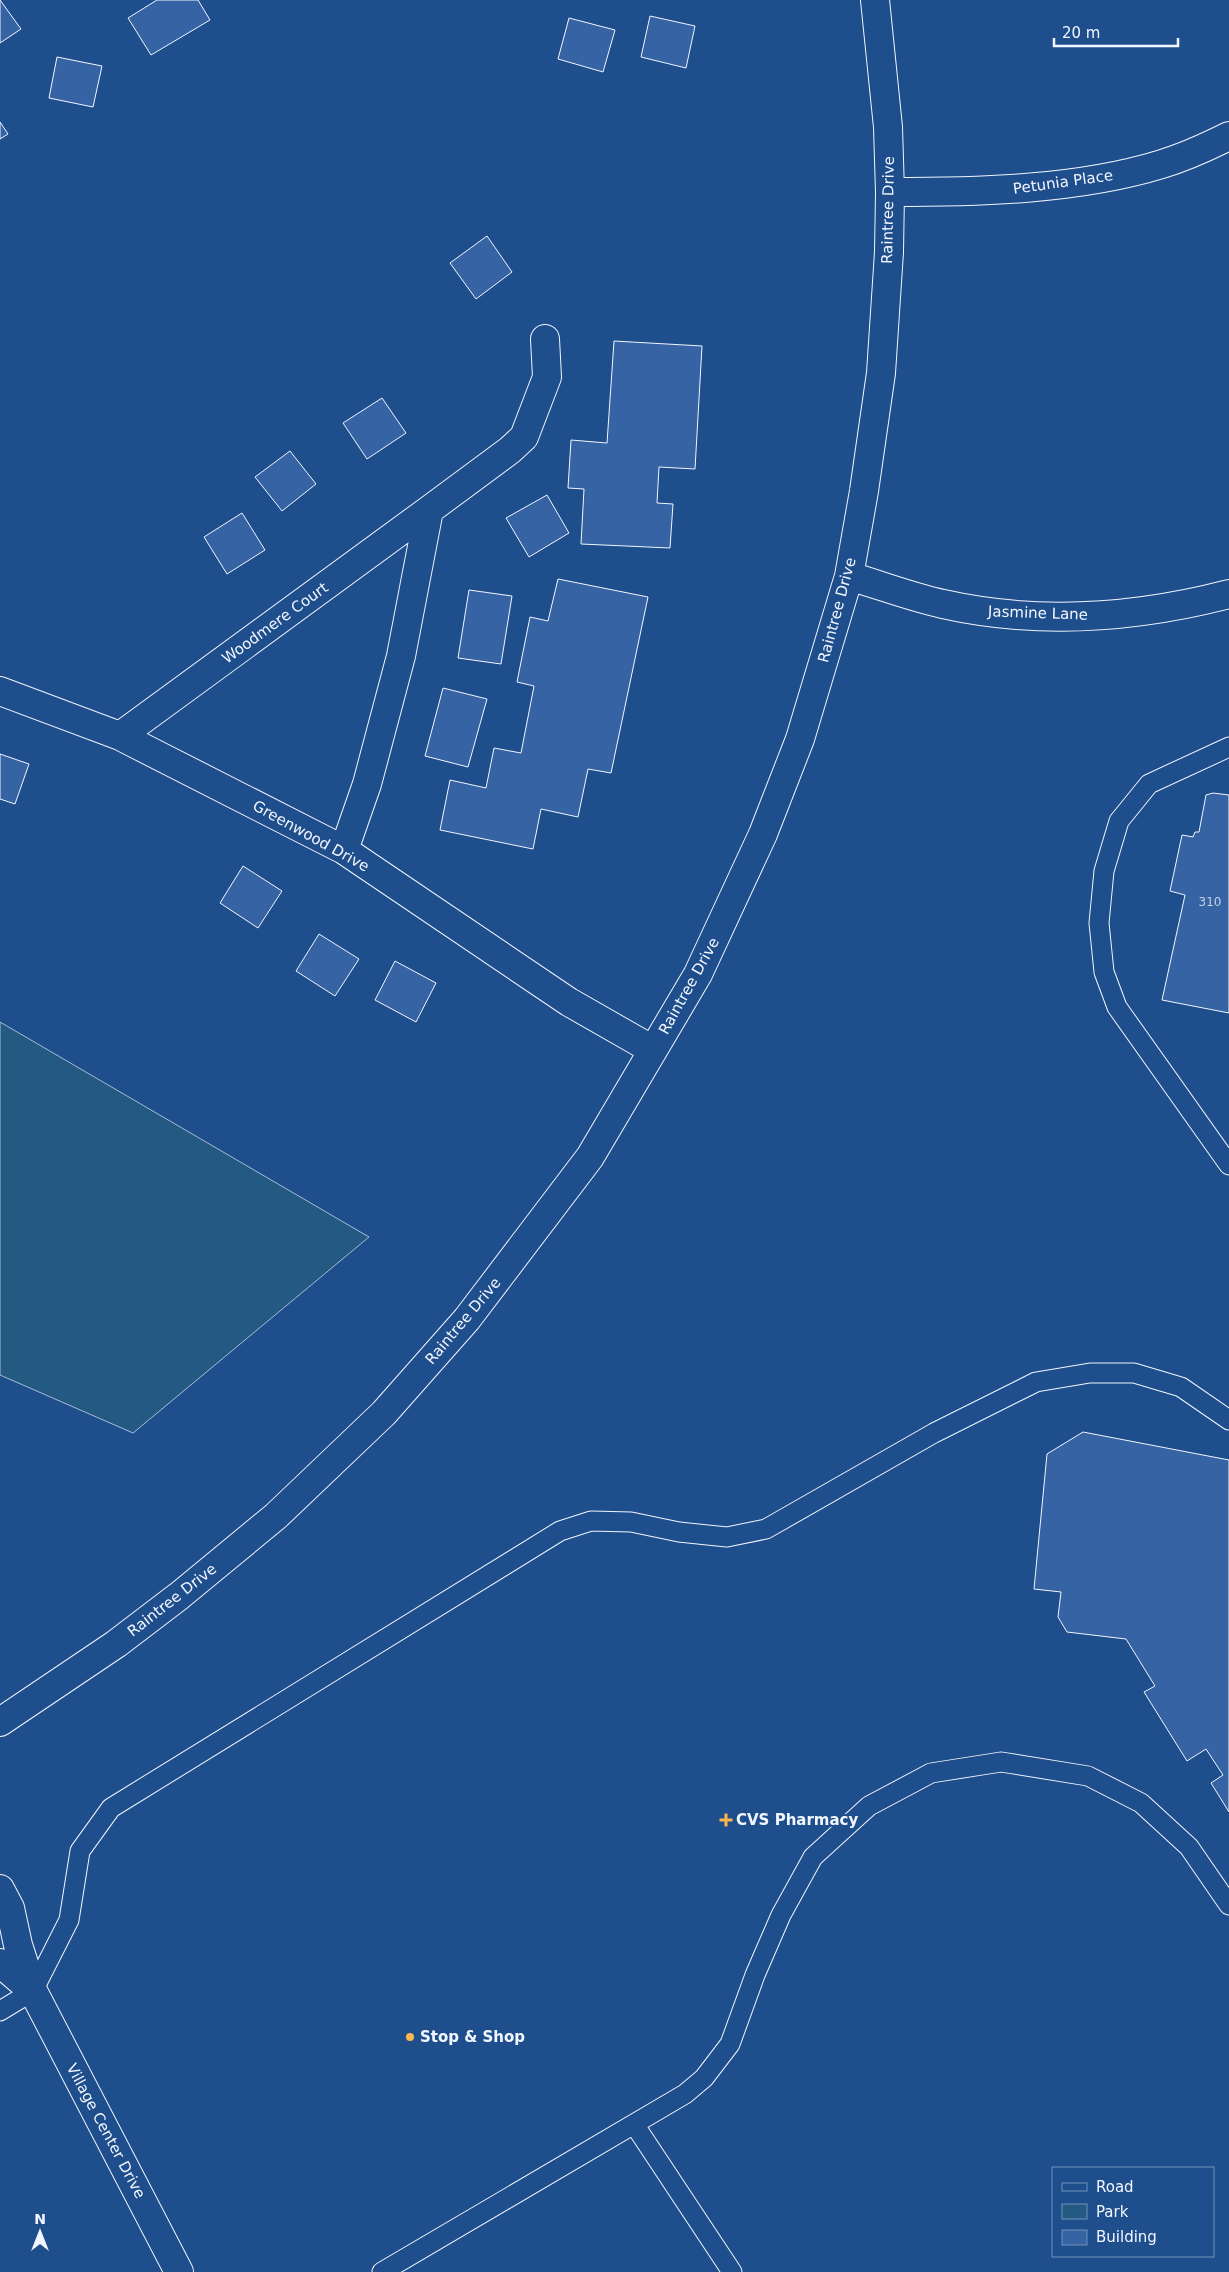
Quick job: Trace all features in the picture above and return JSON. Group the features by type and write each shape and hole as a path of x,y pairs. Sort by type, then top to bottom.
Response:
{"street":[{"name":"Raintree Drive","path":"0,1722 116,1644 179,1596 276,1516 384,1413 467,1319 590,1157 698,974 763,834 800,739 849,576 864,492 881,373 890,192 888,127 875,0"},
{"name":"Petunia Place","path":"890,192 979,192 1102,179 1162,164 1229,136"},
{"name":"Woodmere Court","path":"120,736 429,510 510,450 524,437 546,377 546,339"},
{"path":"344,850 367,784 401,656 429,510"},
{"name":"Jasmine Lane","path":"849,576 942,604 994,614 1036,616 1107,616 1190,604 1229,594"},
{"name":"Greenwood Drive","path":"0,691 120,736 344,850 569,1002 653,1050"},
{"name":"Village Center Drive","path":"0,1889 10,1908 18,1945 32,1991 179,2272"},
{"name":"Village Center Drive","path":"0,1963 32,1991"}],"lane":[{"path":"1229,747 1149,784 1119,821 1104,871 1099,923 1104,972 1117,1006 1229,1165"},
{"path":"0,2011 32,1991 69,1920 80,1852 111,1808 560,1531 591,1521 631,1522 680,1532 727,1537 766,1529 950,1424 1036,1382 1090,1373 1134,1373 1181,1387 1229,1420"},
{"path":"382,2272 685,2094 704,2078 730,2044 755,1975 781,1915 813,1857 869,1806 931,1773 1001,1762 1088,1776 1142,1804 1189,1847 1229,1905"},
{"path":"634,2124 732,2272"}],"green space":[{"path":"0,1022 369,1237 133,1433 0,1375"}],"building":[{"path":"0,0 21,29 0,43"},
{"path":"157,0 198,0 210,20 151,55 128,18"},
{"path":"650,16 695,26 686,68 641,57"},
{"path":"569,18 615,30 603,72 558,59"},
{"path":"57,57 102,66 93,107 49,98"},
{"path":"0,122 8,134 0,139"},
{"path":"487,236 512,272 476,299 450,263"},
{"path":"614,341 702,346 695,469 659,467 657,503 673,504 670,548 581,544 584,489 568,488 571,440 607,443"},
{"path":"382,398 406,433 367,459 343,423"},
{"path":"290,451 316,484 282,511 255,477"},
{"path":"547,495 569,533 529,557 506,518"},
{"path":"242,513 265,550 227,574 204,537"},
{"path":"558,579 648,597 611,773 588,769 578,817 541,809 533,849 440,830 450,780 486,788 494,748 521,753 534,686 517,682 530,617 548,621"},
{"path":"469,590 512,596 501,664 458,658"},
{"path":"443,688 487,699 468,767 425,756"},
{"path":"0,754 29,764 15,804 0,799"},
{"path":"1213,793 1229,795 1229,1013 1162,1000 1185,895 1170,891 1182,835 1193,837 1195,832 1199,832 1206,795"},
{"path":"243,866 282,891 258,928 220,903"},
{"path":"319,934 359,959 335,996 296,971"},
{"path":"395,961 436,983 416,1022 375,1000"},
{"path":"1083,1432 1229,1460 1229,1812 1211,1783 1223,1775 1206,1749 1187,1761 1144,1692 1155,1686 1126,1639 1067,1632 1058,1617 1061,1592 1034,1589 1047,1454"}],"place":[{"name":"CVS Pharmacy","path":"726,1820"},
{"name":"Stop & Shop","path":"410,2037"}]}
